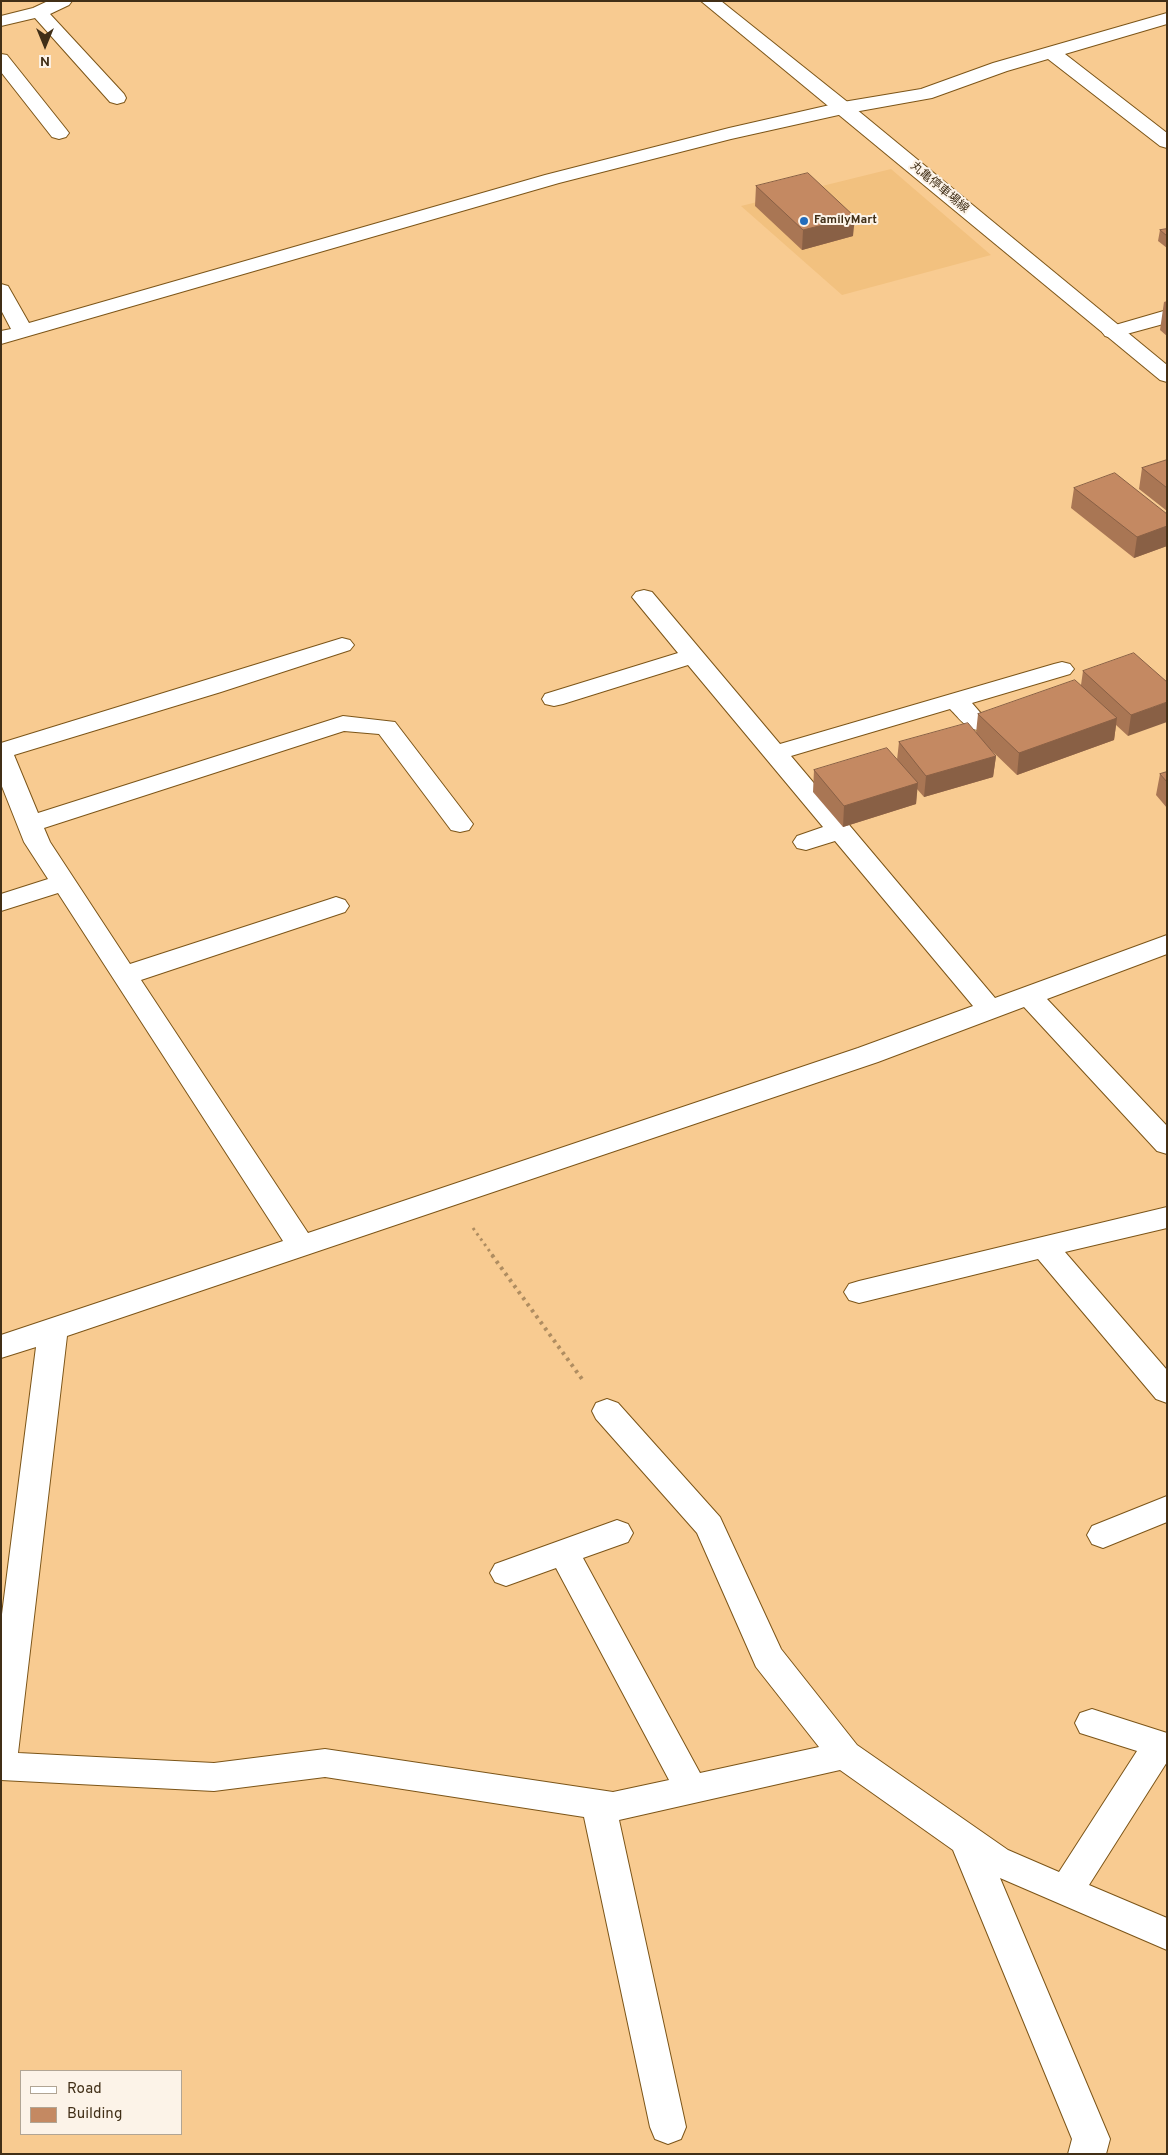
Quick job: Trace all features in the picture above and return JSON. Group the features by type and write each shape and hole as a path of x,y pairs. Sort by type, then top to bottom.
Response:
{"street":[{"path":"1,21 39,12 63,1"},
{"name":"丸亀停車場線","path":"710,1 843,108 1167,376"},
{"path":"39,12 117,98"},
{"path":"1,338 552,180 729,134 843,108 924,94 1000,67 1167,18"},
{"path":"1051,52 1167,142"},
{"path":"1,59 59,133"},
{"path":"1,290 23,332"},
{"path":"1112,332 1167,316"},
{"path":"644,597 990,1009"},
{"path":"302,1246 123,976 37,842 1,752 342,645"},
{"path":"554,699 693,656"},
{"path":"775,753 1062,669"},
{"path":"956,700 978,724"},
{"path":"29,824 343,723 386,727 460,824"},
{"path":"806,842 839,830"},
{"path":"1,903 62,883"},
{"path":"123,976 336,906"},
{"path":"1,1347 868,1055 1167,944"},
{"path":"1028,996 1167,1144"},
{"path":"859,1292 1167,1217"},
{"path":"1044,1247 1167,1391"},
{"path":"1,1757 53,1330"},
{"path":"607,1411 709,1526 768,1657 845,1756 996,1861 1167,1934"},
{"path":"1103,1535 1167,1508"},
{"path":"506,1573 617,1533"},
{"path":"563,1552 692,1790"},
{"path":"1066,1891 1163,1746 1092,1723"},
{"path":"1,1766 214,1777 325,1763 613,1807 845,1756"},
{"path":"598,1804 668,2127"},
{"path":"967,1842 1091,2139 1087,2154"}],"path":[{"path":"465,1190 474,1208 462,1213 569,1362 607,1411"}],"shaded area":[{"path":"891,169 991,255 842,295 741,206"}],"building":[{"path":"808,173 855,217 803,230 756,186"},
{"path":"1167,229 1167,236 1160,230"},
{"path":"1167,460 1167,488 1142,468"},
{"path":"1115,473 1167,514 1167,526 1137,537 1074,488"},
{"path":"1134,653 1167,682 1167,702 1131,715 1083,671"},
{"path":"1075,680 1117,718 1019,753 978,714"},
{"path":"968,723 996,756 926,776 899,742"},
{"path":"887,748 918,783 844,806 814,770"},
{"path":"1167,772 1167,782 1160,774"}],"place":[{"name":"FamilyMart","path":"804,221"}]}
